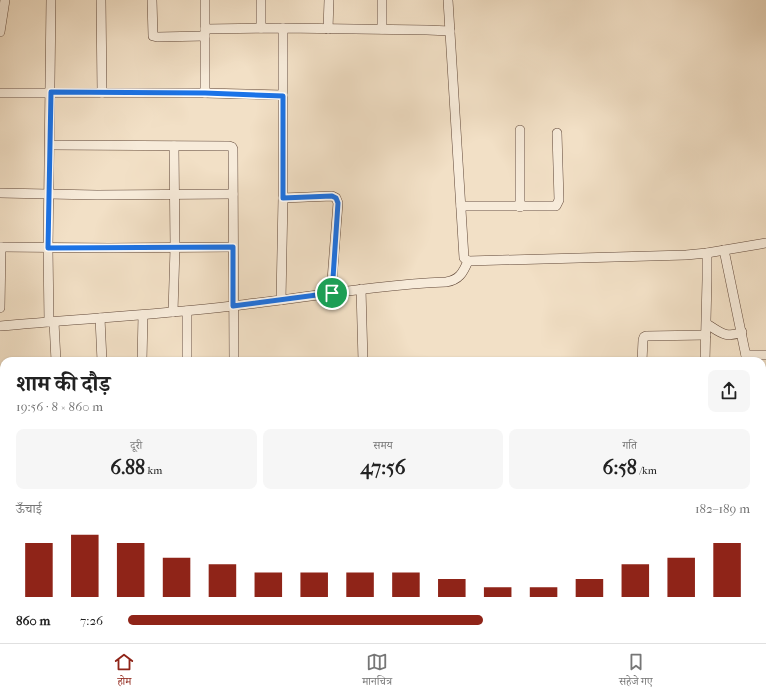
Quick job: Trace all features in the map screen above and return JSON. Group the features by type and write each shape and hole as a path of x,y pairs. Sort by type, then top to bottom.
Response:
{"street":[{"path":"0,32 5,0"},
{"path":"51,0 48,248 51,322 55,357"},
{"path":"101,0 102,92"},
{"path":"152,0 153,36 157,37 261,28 382,29 450,32"},
{"path":"205,0 205,93"},
{"path":"261,0 261,28"},
{"path":"328,29 329,0"},
{"path":"382,0 382,29"},
{"path":"448,0 464,258 468,261 686,255 766,243"},
{"path":"281,300 283,198 282,28"},
{"path":"0,93 205,93 283,96"},
{"path":"520,130 520,207"},
{"path":"461,206 556,206 558,204 557,132"},
{"path":"50,145 232,147 234,357"},
{"path":"173,312 175,248 174,146"},
{"path":"0,193 233,194"},
{"path":"283,198 332,196 336,198 338,203 332,293"},
{"path":"0,308 1,247 233,247"},
{"path":"724,250 742,332 746,357"},
{"path":"705,357 707,324 707,253"},
{"path":"0,326 187,311 361,289 452,281 457,279 462,274 468,261"},
{"path":"361,289 363,357"},
{"path":"187,311 187,357"},
{"path":"142,357 143,315"},
{"path":"100,318 102,357"},
{"path":"707,324 727,336 742,332"},
{"path":"642,357 642,340 646,336 706,335"},
{"path":"753,357 766,355"}],"route":[{"path":"51,92 205,93 283,96 283,198 332,196 336,198 338,203 332,293 233,306 233,247 48,248 51,92"}]}
